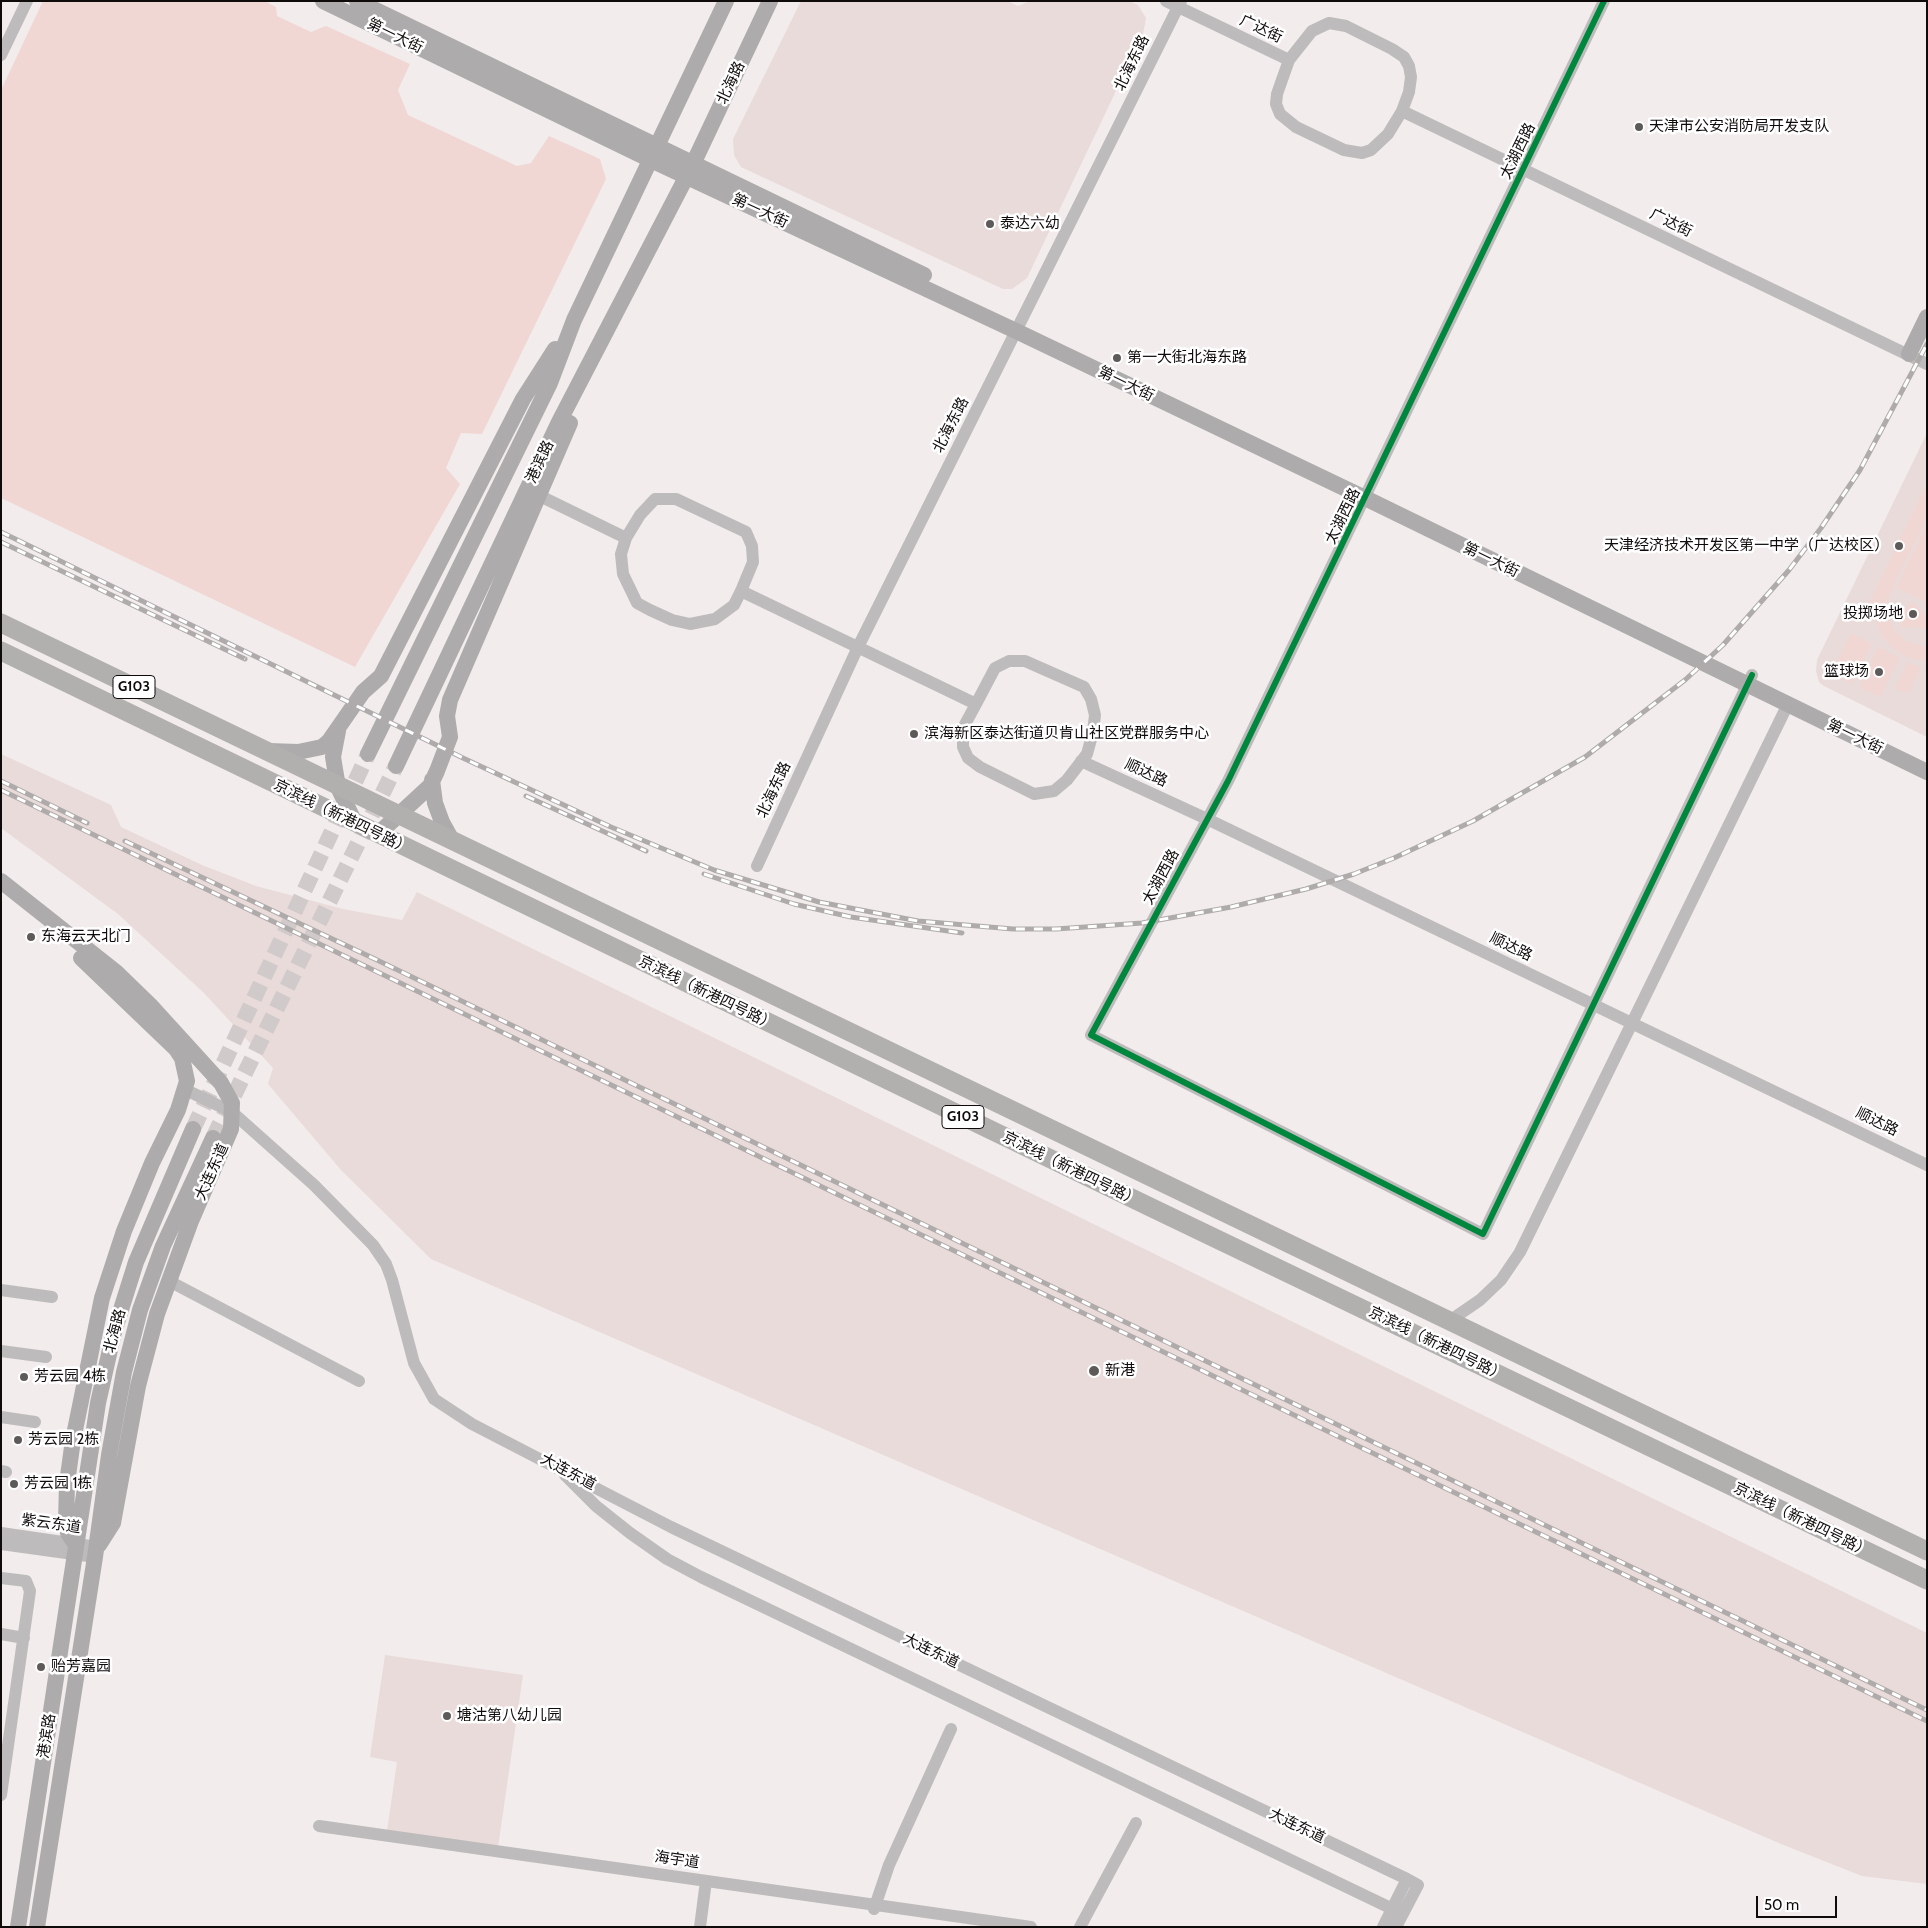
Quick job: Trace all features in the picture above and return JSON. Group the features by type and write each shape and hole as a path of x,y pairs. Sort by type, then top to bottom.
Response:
{"highway":[{"name":"京滨线（新港四号路）","path":"1,623 1448,1322 1900,1539 1927,1550"},
{"name":"京滨线（新港四号路）","path":"1,651 354,823 1927,1580"},
{"path":"1839,1538 1927,1590"}],"main road":[{"name":"第一大街","path":"323,1 654,153"},
{"name":"第一大街","path":"357,1 689,170 1750,680 1927,760"},
{"path":"368,754 550,383 574,320 726,1"},
{"name":"北海路","path":"689,170 770,1"},
{"name":"港滨路","path":"396,766 559,422 689,170"},
{"path":"1909,354 1927,317"},
{"path":"267,751 298,752 322,747 363,692 381,676 523,399 574,320"},
{"path":"378,834 417,800 432,780 450,737 447,716 450,700 540,496 604,338"},
{"name":"第一大街","path":"1750,680 1788,704 1927,772"},
{"path":"341,722 333,757 338,787 354,823"},
{"path":"432,780 434,803 453,842"},
{"path":"1,881 116,972 150,1005 221,1083 232,1107"},
{"path":"1,894 96,971 167,1039 182,1058 186,1086 124,1231 102,1298 73,1440 67,1483 66,1523 75,1550"},
{"name":"大连东道","path":"96,1552 113,1523 138,1386 157,1314 191,1221 231,1129 232,1107"},
{"name":"北海路","path":"75,1550 98,1403 114,1332 136,1262 193,1129"},
{"name":"北海路","path":"96,1552 118,1401 134,1328 166,1237 213,1138"},
{"name":"港滨路","path":"18,1927 75,1550"},
{"name":"港滨路","path":"37,1927 96,1552"}],"street":[{"path":"1,55 27,1"},
{"name":"广达街","path":"1166,1 1179,4 1289,60"},
{"name":"太湖西路","path":"1595,1002 1483,1234 1095,1037 1211,818 1232,772 1370,496 1526,172 1604,1"},
{"name":"太湖西路","path":"1526,172 1613,1"},
{"name":"北海东路","path":"757,866 858,647 1179,4"},
{"path":"1329,23 1346,26 1404,57 1412,76 1409,92 1402,111 1388,134 1371,150 1362,153 1344,150 1296,127 1280,114 1276,104 1277,94 1289,60 1305,38 1320,25 1329,23"},
{"name":"广达街","path":"1402,111 1927,364"},
{"path":"540,496 626,538"},
{"path":"676,499 746,532 752,546 753,562 741,591 734,604 715,619 690,624 672,620 650,610 637,603 623,574 621,554 626,538 640,515 655,500 676,499"},
{"path":"741,591 976,704"},
{"path":"1025,661 1084,687 1091,699 1095,715 1093,732 1084,758 1067,780 1054,791 1034,794 980,767 968,758 963,747 963,728 995,668 1009,662 1025,661"},
{"path":"1595,1002 1750,680"},
{"path":"1448,1322 1480,1300 1501,1280 1520,1252 1788,704"},
{"name":"顺达路","path":"1084,758 1927,1158"},
{"name":"顺达路","path":"1633,1020 1927,1164"},
{"name":"大连东道","path":"186,1086 232,1107 361,1230 380,1253 392,1280 406,1340 418,1371 434,1399 472,1424 554,1464 671,1527 1412,1882 1397,1912"},
{"path":"169,1281 358,1381"},
{"path":"1,1290 52,1297"},
{"path":"1,1351 46,1357"},
{"path":"1,1417 36,1422"},
{"path":"554,1464 596,1506 667,1559 1397,1912"},
{"name":"紫云东道","path":"1,1533 75,1550"},
{"name":"紫云东道","path":"1,1544 96,1552"},
{"path":"1,1578 26,1581 30,1591 24,1638 8,1705 1,1795"},
{"path":"1,1634 24,1638"},
{"path":"875,1907 889,1865 950,1729"},
{"path":"1080,1927 1136,1823"},
{"name":"海宇道","path":"319,1828 875,1907 1002,1927"},
{"path":"700,1927 709,1883"},
{"path":"706,1927 709,1883"},
{"name":"海宇道","path":"875,1907 1031,1927"},
{"path":"1383,1927 1397,1912"},
{"path":"1396,1927 1397,1912"}],"shaded area":[{"path":"43,1 265,1 276,7 277,16 311,32 326,26 410,64 398,90 408,115 517,166 531,163 549,136 600,159 606,179 482,434 461,433 446,468 460,484 355,667 1,498 1,90"},
{"path":"801,1 1007,1 1018,6 1030,1 1129,1 1138,5 1146,18 1143,34 1027,278 1012,289 1003,289 741,167 734,155 733,139"},
{"name":"天津经济技术开发区第一中学（广达校区）","path":"1927,433 1927,737 1824,686 1819,682 1816,671 1817,660"},
{"path":"1927,483 1927,517 1894,584 1887,604 1888,617 1895,631 1906,641 1927,647 1927,661 1908,658 1894,649 1883,638 1872,612 1866,609"},
{"path":"1927,524 1927,602 1896,588"},
{"name":"投掷场地","path":"1913,602 1927,617 1927,628 1900,627 1902,612"},
{"name":"篮球场","path":"1851,633 1872,644 1852,684 1831,673"},
{"name":"篮球场","path":"1878,647 1900,657 1880,697 1859,687"},
{"path":"1908,662 1921,668 1908,694 1895,688"},
{"path":"1,754 111,805 121,827 202,865 256,886 343,909 402,920 417,892 1927,1633 1927,1884 1862,1876 1781,1844 431,1259 341,1170 268,1084 273,1068 204,993 118,914 1,828"},
{"name":"塘沽第八幼儿园","path":"385,1655 523,1675 498,1847 387,1831 397,1762 370,1757"}],"tunnel":[{"path":"193,1129 368,754"},
{"path":"213,1138 396,766"}],"railway":[{"path":"1,532 463,758 611,827 714,870 819,902 918,921 1013,929 1056,929 1142,923 1231,907 1306,889 1354,874 1394,858 1473,821 1585,757 1685,680 1723,645 1789,570 1821,528 1860,470 1927,344"},
{"path":"1,542 245,659"},
{"path":"1,781 87,823"},
{"path":"1,790 1927,1721"},
{"path":"526,796 646,851"},
{"path":"125,841 377,960 1927,1710"},
{"path":"704,874 794,904 851,917 962,933"}],"cycle path":[{"path":"1604,1 1228,781 1091,1035 1483,1234 1752,675"}],"place":[{"name":"天津市公安消防局开发支队","path":"1639,127"},
{"name":"泰达六幼","path":"990,224"},
{"name":"第一大街北海东路","path":"1117,358"},
{"name":"天津经济技术开发区第一中学（广达校区）","path":"1899,546"},
{"name":"投掷场地","path":"1913,614"},
{"name":"篮球场","path":"1879,672"},
{"name":"滨海新区泰达街道贝肯山社区党群服务中心","path":"914,734"},
{"name":"东海云天北门","path":"31,937"},
{"name":"新港","path":"1094,1371"},
{"name":"芳云园 4栋","path":"24,1377"},
{"name":"芳云园 2栋","path":"18,1440"},
{"name":"芳云园 1栋","path":"14,1484"},
{"name":"贻芳嘉园","path":"41,1667"},
{"name":"塘沽第八幼儿园","path":"447,1716"}]}
